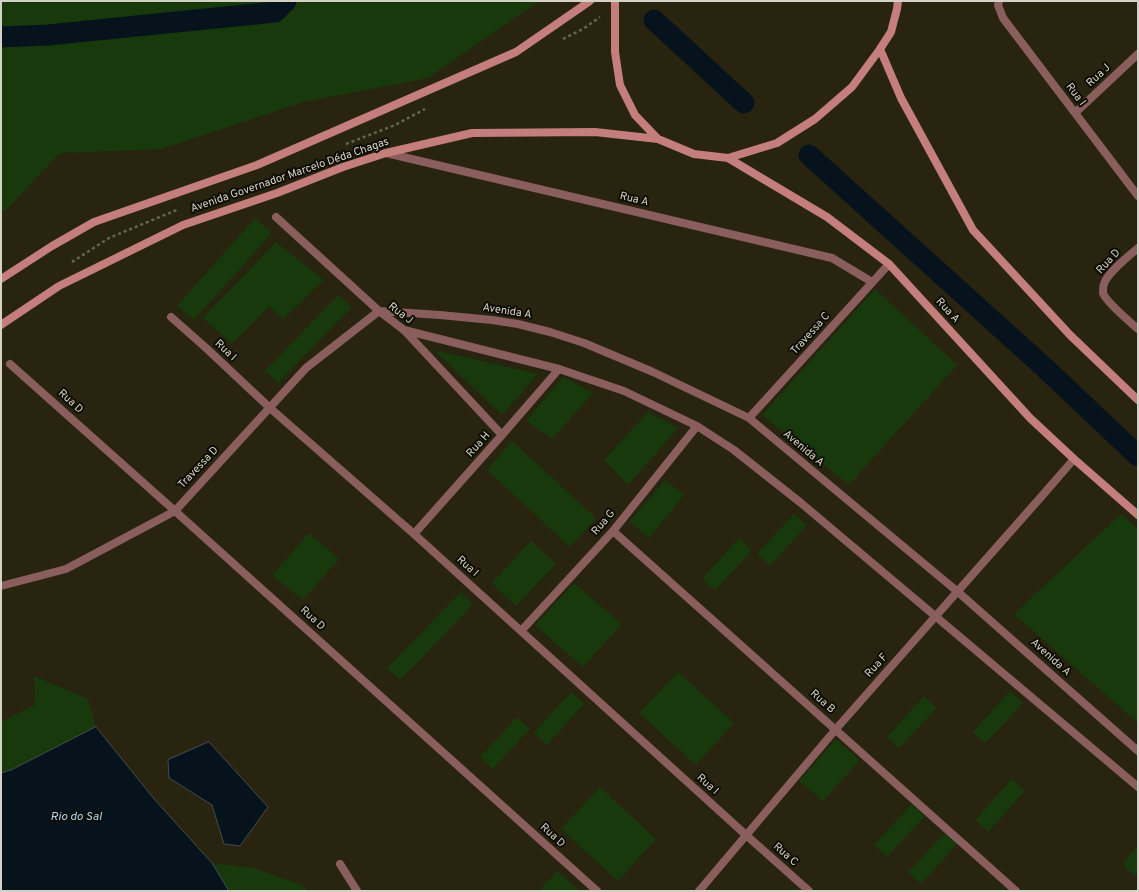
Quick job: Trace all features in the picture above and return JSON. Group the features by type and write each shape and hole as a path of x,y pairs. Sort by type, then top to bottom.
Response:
{"main road":[{"name":"Avenida Governador Marcelo Déda Chagas","path":"1,279 52,246 94,222 257,165 516,52 590,1"},
{"path":"615,1 615,52 620,85 635,115 658,139 694,154 728,158 777,143 815,119 852,87 880,49 890,32 898,1"},
{"path":"880,49 901,98 973,230 1070,335 1138,400"},
{"name":"Avenida Governador Marcelo Déda Chagas","path":"1,325 59,286 183,225 386,153 472,133 595,132 658,139"},
{"name":"Rua A","path":"728,158 827,217 889,264 1030,418 1138,515"}],"street":[{"name":"Rua I","path":"999,3 1003,18 1138,196"},
{"name":"Rua J","path":"1075,113 1138,54"},
{"name":"Rua A","path":"386,153 832,258 872,282"},
{"name":"Rua J","path":"276,217 378,311 404,330 502,435"},
{"name":"Rua D","path":"1138,248 1115,269 1105,281 1103,288 1104,295 1109,301 1138,329"},
{"name":"Travessa C","path":"749,418 889,264"},
{"name":"Travessa D","path":"1,586 66,569 176,511 306,368 378,311"},
{"name":"Avenida A","path":"378,311 492,320 518,324 550,332 584,343 653,372 749,418 958,592 1138,750"},
{"name":"Rua I","path":"171,317 270,408 414,534 746,835"},
{"path":"404,330 559,369 624,391 697,426 734,450 800,503 1138,787"},
{"name":"Rua D","path":"10,364 176,511 597,891"},
{"name":"Rua H","path":"414,534 559,369"},
{"name":"Rua G","path":"521,631 613,530 697,426"},
{"name":"Rua F","path":"699,891 836,729 1042,497 1074,458"},
{"name":"Rua B","path":"613,530 1016,891"},
{"name":"Rua C","path":"746,835 809,891"},
{"path":"340,864 357,891"}],"green space":[{"path":"1,1 539,1 428,78 304,102 162,149 60,153 5,211 1,209"},
{"path":"255,218 272,233 194,320 177,306"},
{"path":"276,242 324,280 283,319 269,306 232,344 203,318"},
{"path":"875,289 957,365 849,485 762,415"},
{"path":"338,295 352,307 278,383 265,371"},
{"path":"434,350 538,374 502,415"},
{"path":"563,377 593,393 552,439 526,421"},
{"path":"648,412 678,428 628,485 604,460"},
{"path":"512,441 596,518 570,547 487,470"},
{"path":"665,480 684,495 649,538 629,522"},
{"path":"794,514 807,525 770,566 757,554"},
{"path":"1121,514 1138,529 1138,723 1014,614"},
{"path":"309,533 339,559 303,600 272,575"},
{"path":"739,538 752,550 715,591 702,579"},
{"path":"531,541 556,564 516,606 492,583"},
{"path":"574,583 622,624 583,667 535,625"},
{"path":"461,592 473,605 400,680 387,668"},
{"path":"678,672 734,723 696,765 639,713"},
{"path":"34,676 88,699 96,727 11,770 1,773 1,722 35,705"},
{"path":"1010,691 1023,703 985,744 973,732"},
{"path":"571,692 584,704 547,745 534,733"},
{"path":"924,696 937,708 899,748 887,737"},
{"path":"517,717 530,729 493,769 480,757"},
{"path":"836,739 860,760 823,801 799,781"},
{"path":"1012,779 1025,791 988,832 975,820"},
{"path":"600,787 656,839 618,881 561,829"},
{"path":"912,804 925,816 887,857 874,845"},
{"path":"946,832 958,843 921,884 908,872"},
{"path":"1138,846 1138,872 1135,876 1122,864"},
{"path":"212,863 254,868 301,885 309,891 229,891"},
{"path":"557,871 580,891 539,891"}],"water":[{"name":"Rio do Sal","path":"96,727 155,800 212,863 229,891 1,891 1,773 11,770"},
{"path":"209,742 268,807 240,846 224,844 212,805 169,778 168,760"}],"waterway":[{"path":"1,37 48,35 275,12 286,1"},
{"path":"654,20 744,103"},
{"path":"809,155 1045,368 1138,456"}]}
